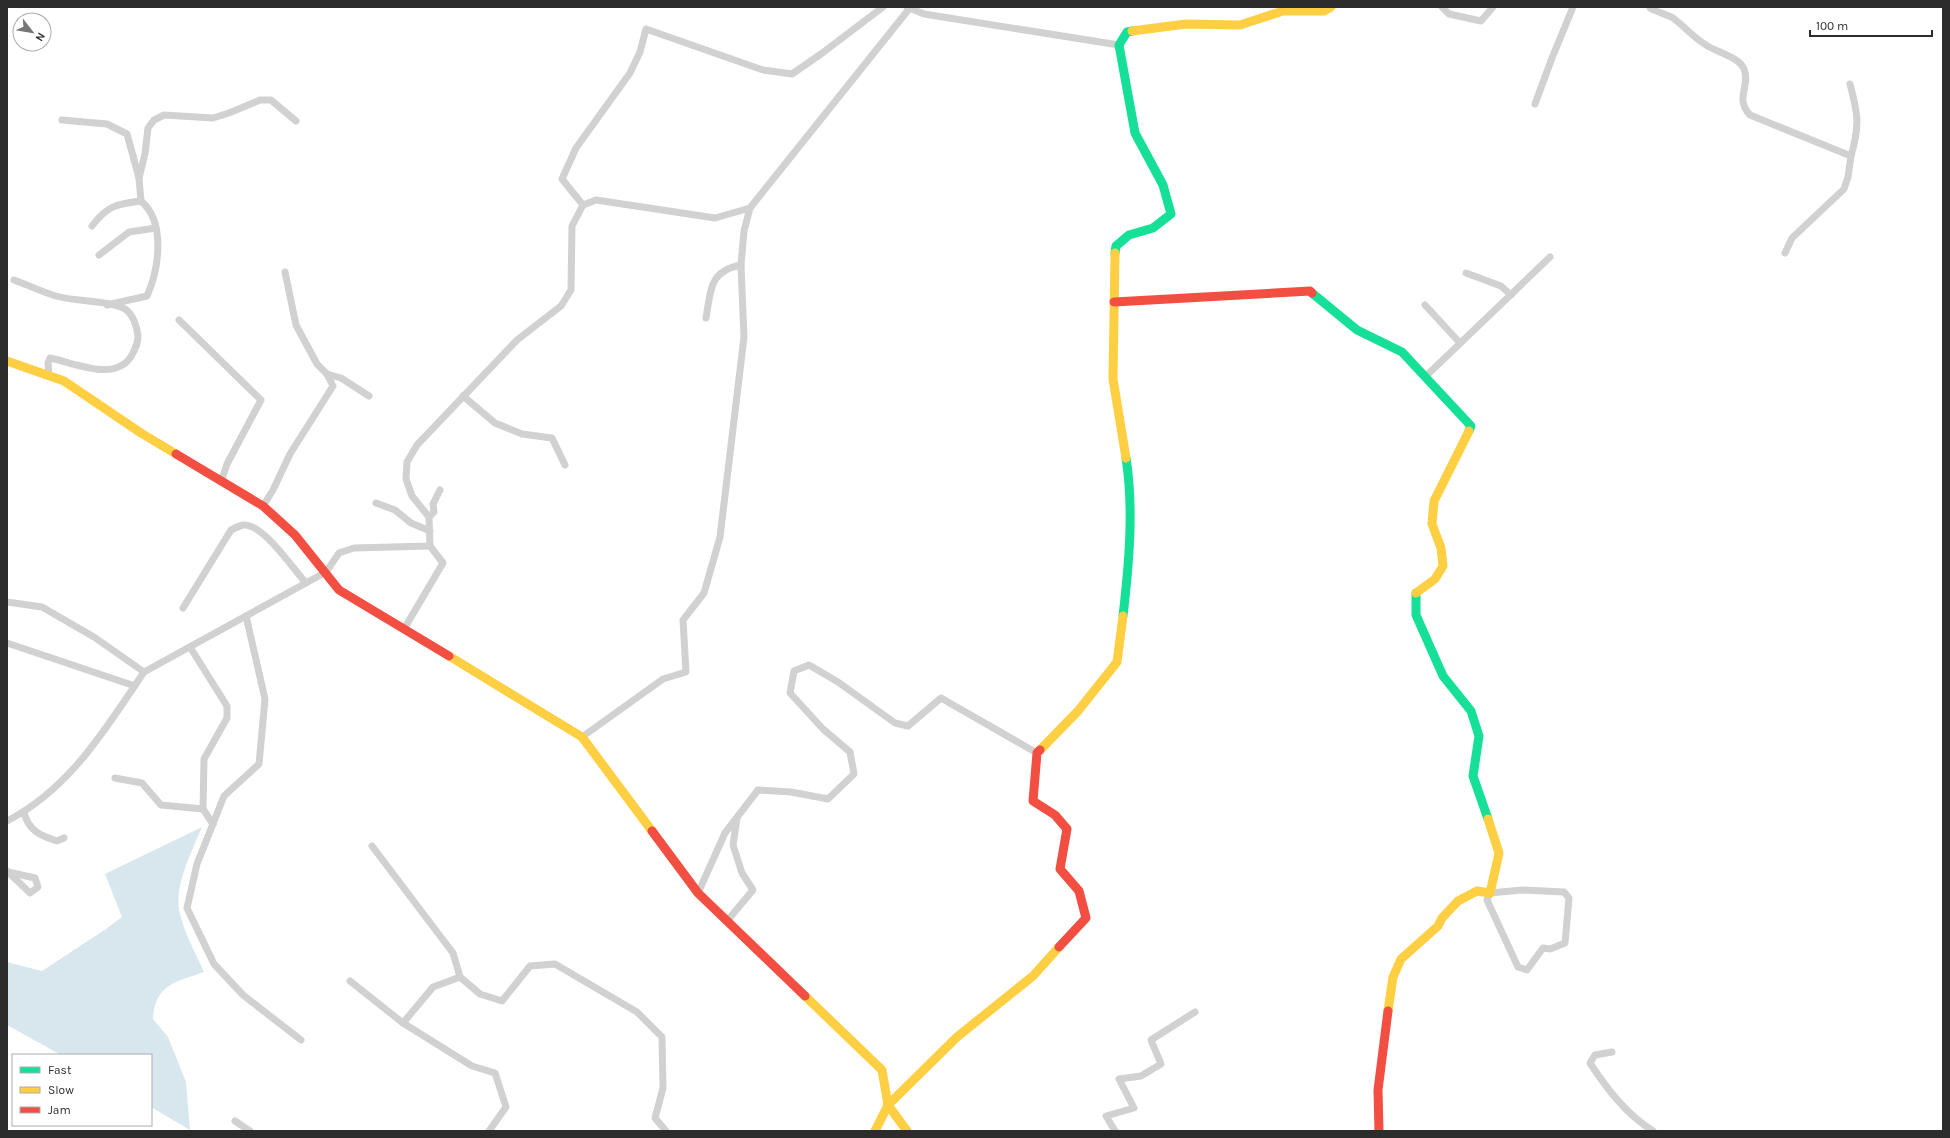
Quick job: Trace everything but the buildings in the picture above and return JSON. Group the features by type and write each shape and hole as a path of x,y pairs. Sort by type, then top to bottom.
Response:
{"street":[{"path":"583,204 562,179 576,148 630,73 640,52 646,29 763,70 792,74 883,7"},
{"path":"875,1131 888,1105 957,1037 1033,976 1086,918 1079,891 1060,869 1067,829 1055,816 1033,801 1037,753 1078,711 1117,662 1128,572 1130,482 1113,379 1114,262 1116,246 1129,235 1153,228 1171,214 1163,184 1135,133 1119,45 1127,32 1186,24 1240,25 1283,11 1324,11 1331,7"},
{"path":"1442,7 1449,14 1481,21 1493,7"},
{"path":"1535,104 1573,7"},
{"path":"1650,7 1672,18 1705,45 1738,62 1743,68 1745,75 1743,99 1744,108 1750,115 1851,156"},
{"path":"582,737 663,679 686,672 683,620 704,593 720,537 744,338 741,264 744,231 750,208 908,8 924,14 1119,45"},
{"path":"1785,253 1792,238 1844,189 1856,139 1858,114 1850,84"},
{"path":"139,178 145,154 148,128 154,120 164,115 213,118 230,113 260,100 271,100 296,121"},
{"path":"62,120 107,124 127,134 139,178 141,201 148,207 156,228 158,254 152,284 146,296 106,305"},
{"path":"404,629 443,563 430,546 429,517 412,496 406,479 408,462 417,445 517,340 561,306 571,290 572,226 583,204 596,200 715,218 750,208"},
{"path":"92,226 102,212 124,203 141,201"},
{"path":"99,254 129,232 156,228"},
{"path":"1425,377 1550,257"},
{"path":"706,318 712,283 729,267 741,264"},
{"path":"263,506 273,490 290,454 334,386 327,374 317,364 296,325 284,272"},
{"path":"1466,273 1501,286 1511,294"},
{"path":"14,280 57,296 126,310 137,326 138,343 129,360 118,368 100,370 85,368 50,358 48,363 49,375"},
{"path":"1114,302 1310,291 1357,330 1402,352 1471,426 1434,501 1432,524 1441,548 1443,566 1434,579 1415,594 1416,615 1442,676 1471,711 1479,736 1473,776 1499,853 1490,893 1487,900 1518,967 1527,970 1544,948 1550,950 1565,943 1569,898 1564,892 1522,890 1490,893 1477,891 1458,901 1442,918 1438,926 1401,959 1393,978 1378,1090 1380,1131"},
{"path":"1425,305 1460,343"},
{"path":"179,320 261,400 227,464 221,482"},
{"path":"7,361 64,381 141,433 263,506 276,516 326,572 339,590 582,737 698,893 882,1070 888,1105 908,1131"},
{"path":"327,374 341,378 369,396"},
{"path":"463,396 495,424 522,434 552,438 566,465"},
{"path":"429,517 434,512 433,504 440,490"},
{"path":"376,503 395,510 411,523 430,531"},
{"path":"183,608 231,530 243,525 257,528 267,537 306,583"},
{"path":"7,821 24,812 76,768 144,672 326,572 340,553 354,548 430,546"},
{"path":"7,602 42,608 94,637 144,672"},
{"path":"246,616 265,699 259,764 224,796 197,864 187,908 214,964 242,995 301,1040"},
{"path":"7,643 135,686"},
{"path":"190,647 227,706 226,718 204,759 203,809 213,824"},
{"path":"698,893 725,833 758,790 791,792 828,799 854,774 850,752 823,729 790,693 794,671 809,665 838,682 895,724 908,726 941,698 1037,753"},
{"path":"115,778 142,783 161,805 203,809"},
{"path":"24,812 27,822 36,832 57,841 64,838"},
{"path":"727,921 753,890 742,873 733,845 737,817"},
{"path":"372,846 454,953 460,977 480,994 502,1001 530,966 555,964 637,1012 662,1037 663,1088 654,1118 666,1131"},
{"path":"403,1023 433,987 460,977"},
{"path":"350,981 403,1023 472,1066 495,1073 506,1107 489,1131"},
{"path":"1115,1131 1106,1116 1134,1108 1119,1079 1142,1076 1162,1064 1151,1040 1195,1012"},
{"path":"1612,1052 1595,1055 1590,1063 1605,1087 1640,1123 1653,1131"},
{"path":"235,1121 250,1131"}],"shaded area":[{"path":"202,827 185,868 178,899 183,925 204,972 176,982 163,991 158,998 153,1019 168,1037 186,1082 190,1130 152,1108 152,1054 59,1054 7,1025 7,962 42,971 122,917 105,874"}],"traffic: fast":[{"path":"1115,253 1116,246 1129,235 1153,228 1171,214 1163,185 1135,133 1119,45 1127,32 1132,31"},
{"path":"1312,293 1357,330 1402,352 1471,426 1469,431"},
{"path":"1123,616 1130,537 1130,497 1126,458"},
{"path":"1416,593 1416,615 1443,676 1471,711 1479,736 1473,776 1488,819"}],"traffic: slow":[{"path":"1132,31 1186,24 1240,25 1283,11 1324,11 1331,7"},
{"path":"1115,253 1113,379 1126,458"},
{"path":"7,361 64,381 141,433 176,454"},
{"path":"1416,593 1435,579 1443,566 1441,548 1432,524 1434,501 1469,431"},
{"path":"1040,750 1078,711 1117,662 1123,616"},
{"path":"449,656 582,737 652,831"},
{"path":"1388,1011 1393,977 1401,959 1438,926 1442,918 1458,901 1477,891 1490,893 1499,853 1488,819"},
{"path":"875,1131 888,1105 957,1037 1033,976 1059,947"},
{"path":"805,996 882,1070 888,1105 907,1131"}],"traffic: jam":[{"path":"1114,302 1310,291 1312,293"},
{"path":"176,454 263,506 295,535 339,590 449,656"},
{"path":"1040,750 1037,753 1033,801 1055,815 1067,829 1060,869 1079,891 1086,918 1059,947"},
{"path":"652,831 698,893 805,996"},
{"path":"1379,1131 1378,1090 1388,1011"}]}
